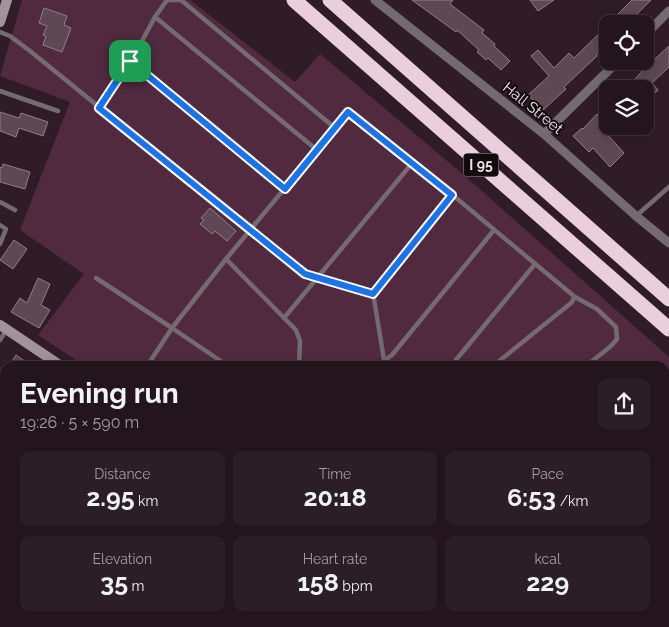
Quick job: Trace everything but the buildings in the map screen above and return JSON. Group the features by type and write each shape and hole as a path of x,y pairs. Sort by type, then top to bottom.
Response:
{"highway":[{"name":"I 95","path":"294,0 669,330"},
{"name":"I 95","path":"330,0 669,299"}],"main road":[{"path":"0,22 7,0"},
{"path":"3,327 54,361"}],"street":[{"name":"Hall Street","path":"375,0 544,134 669,243"},
{"path":"654,26 669,11"},
{"path":"544,134 609,70"}],"lane":[{"path":"99,108 167,0 181,0 335,128"},
{"path":"155,17 317,150"},
{"path":"0,32 10,36 30,51 305,274 373,294"},
{"path":"130,61 285,189"},
{"path":"0,91 58,111"},
{"path":"150,361 172,328 226,259 348,112 413,162 575,297 597,309 616,327 617,340 592,361"},
{"path":"284,318 413,162"},
{"path":"636,216 669,187"},
{"path":"384,361 373,294 452,195"},
{"path":"0,202 14,210"},
{"path":"0,225 6,229 0,244"},
{"path":"386,361 494,230"},
{"path":"226,259 296,330 300,341 299,361"},
{"path":"455,361 534,264"},
{"path":"96,278 221,361"},
{"path":"499,361 571,303 575,297"},
{"path":"0,340 3,327"}],"shaded area":[{"path":"22,0 190,0 295,82 320,54 465,176 669,357 669,361 77,361 38,335 84,274 20,230 70,102 0,76"}],"route":[{"path":"130,61 285,189 348,112 452,195 373,294 305,274 99,108 130,61"}]}
